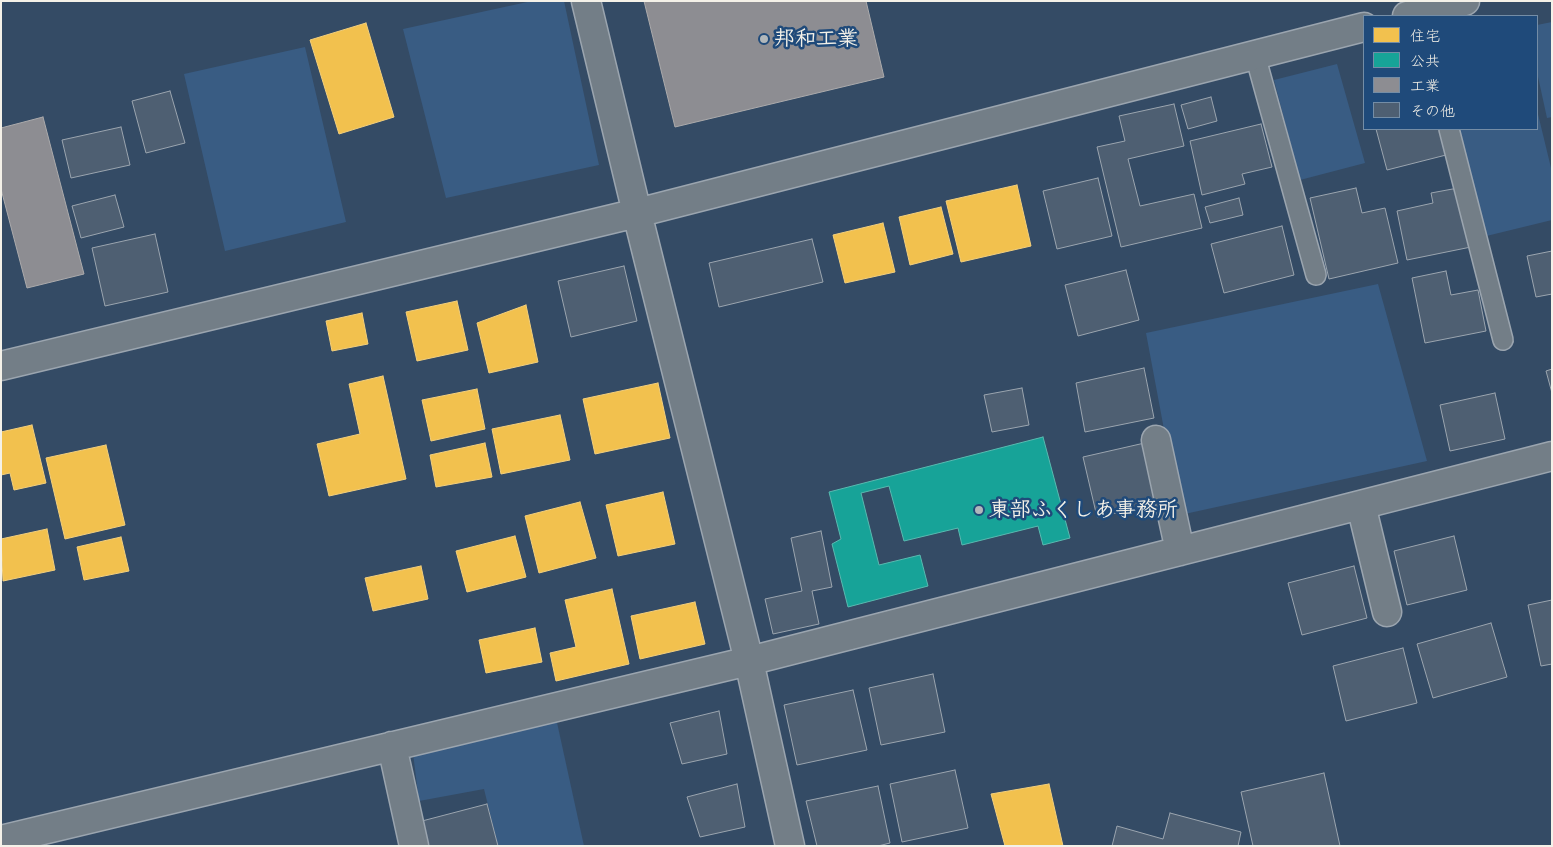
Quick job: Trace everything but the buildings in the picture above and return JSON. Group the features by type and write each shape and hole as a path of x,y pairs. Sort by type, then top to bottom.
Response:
{"street":[{"path":"586,1 749,661 790,846"},
{"path":"1416,15 1465,1"},
{"path":"1,366 637,213 1363,27"},
{"path":"1156,440 1180,551"},
{"path":"1,840 32,839 392,746 749,661 1552,456"},
{"path":"1361,505 1386,612"},
{"path":"392,746 414,846"}],"lane":[{"path":"1254,55 1316,275"},
{"path":"1449,130 1503,340"}],"shaded area":[{"path":"532,1 564,1 599,165 446,198 403,29"},
{"path":"1552,22 1552,117 1547,118 1538,77 1538,25"},
{"path":"305,47 346,222 225,251 184,74"},
{"path":"1337,64 1365,163 1300,180 1274,80"},
{"path":"1538,114 1552,172 1552,220 1470,240 1444,130 1538,130"},
{"path":"1378,284 1427,461 1180,515 1146,333"},
{"path":"556,718 584,846 498,846 484,789 419,801 413,753"}],"place":[{"name":"邦和工業","path":"764,39"},
{"name":"東部ふくしあ事務所","path":"979,510"}]}
